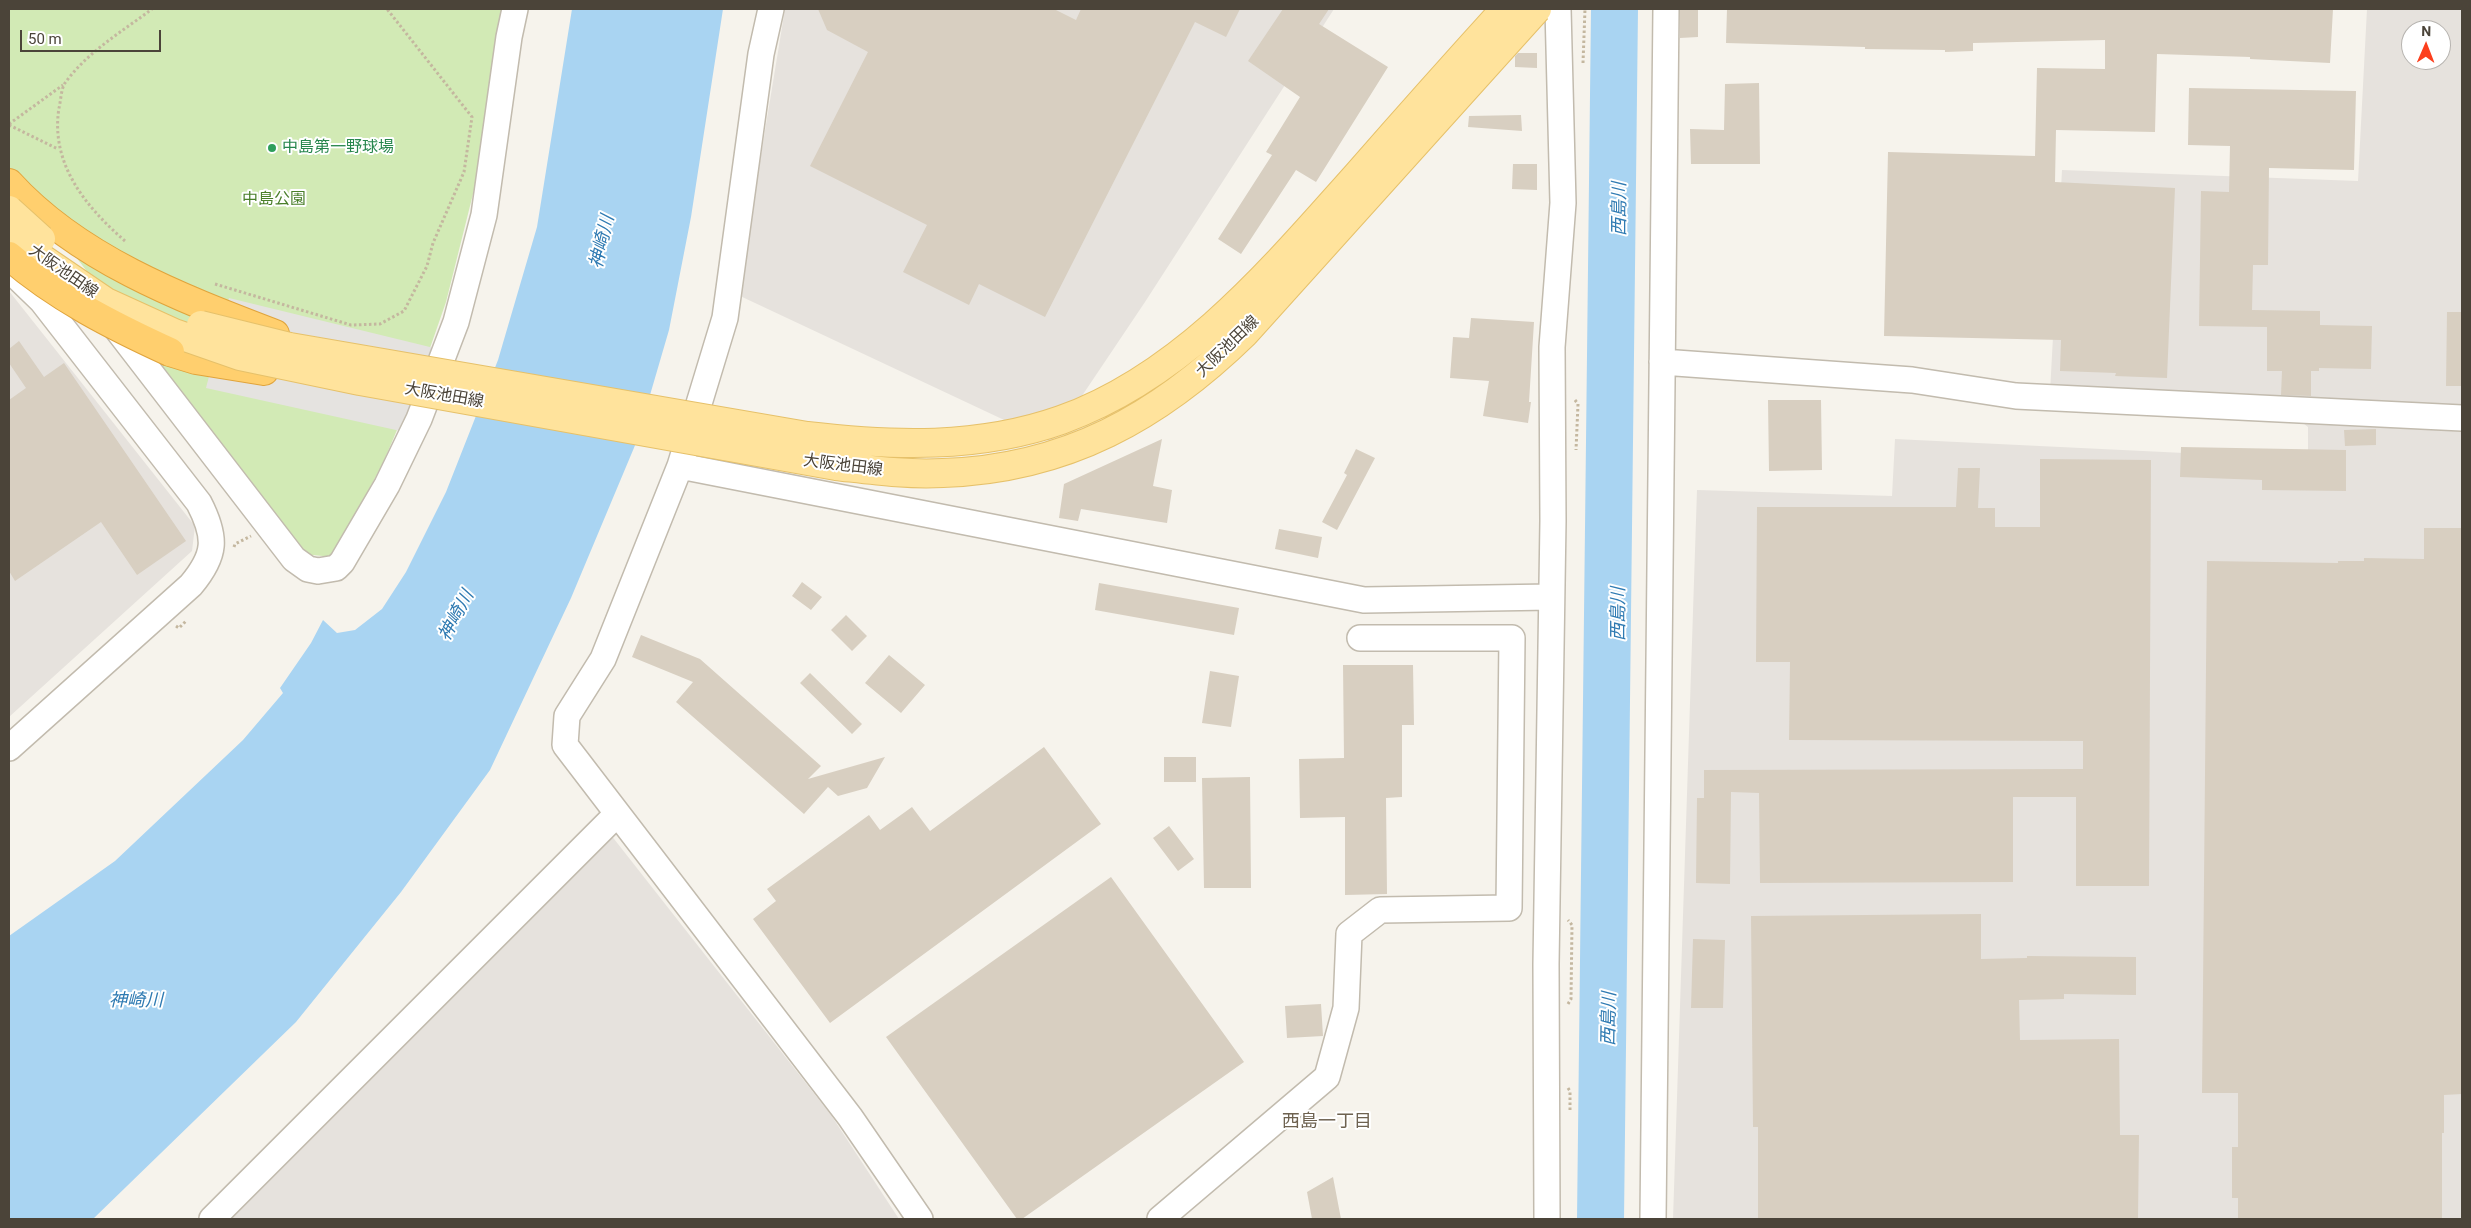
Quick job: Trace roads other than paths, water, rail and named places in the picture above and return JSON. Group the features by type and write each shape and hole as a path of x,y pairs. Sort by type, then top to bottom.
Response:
{"highway":[{"path":"9,183 34,206 87,246 145,279 279,335 380,362"},
{"path":"9,256 74,303 170,352 218,364 360,381"}],"main road":[{"name":"大阪池田線","path":"9,210 44,241 79,266 114,287 185,320 256,339 807,436 855,442 912,444 965,441 998,436 1061,420 1118,394 1173,357 1230,309 1294,246 1504,9"},
{"name":"大阪池田線","path":"9,232 34,254 106,302 158,327 201,344 240,356 360,381 800,460 909,473 968,472 1011,465 1080,445 1141,416 1188,385 1216,361 1277,297 1537,9"}],"street":[{"path":"9,193 137,353 294,559 308,569 318,572 336,568 348,555 387,485 418,419 456,322 484,215 509,38 515,9"},
{"path":"771,9 761,54 725,318 680,466 604,659 567,716 565,745 850,1117 920,1219"},
{"path":"1547,1219 1546,964 1552,597 1552,347 1563,203 1558,9"},
{"path":"1653,1219 1666,9"},
{"path":"9,269 42,301 199,503 208,521 213,538 210,555 203,571 191,585 9,748"},
{"path":"1662,362 1912,380 2016,396 2462,418"},
{"path":"680,466 1364,600 1552,597"},
{"path":"1459,638 1460,599"},
{"path":"1160,1219 1327,1077 1346,1008 1349,934 1380,910 1509,908 1512,638 1360,638"},
{"path":"212,1219 617,814"}],"water":[{"name":"神崎川","path":"572,9 723,9 691,217 669,330 636,443 571,598 490,770 401,892 296,1022 93,1219 9,1219 9,936 115,861 243,740 283,693 280,688 311,643 323,620 337,633 355,630 382,609 406,572 446,492 498,360 537,227"},
{"name":"西島川","path":"1591,9 1638,9 1624,1219 1577,1219"}],"place":[{"name":"中島第一野球場","path":"272,148"}],"district":[{"name":"西島一丁目","path":"1327,1122"}],"park label":[{"name":"中島公園","path":"274,200"}]}
